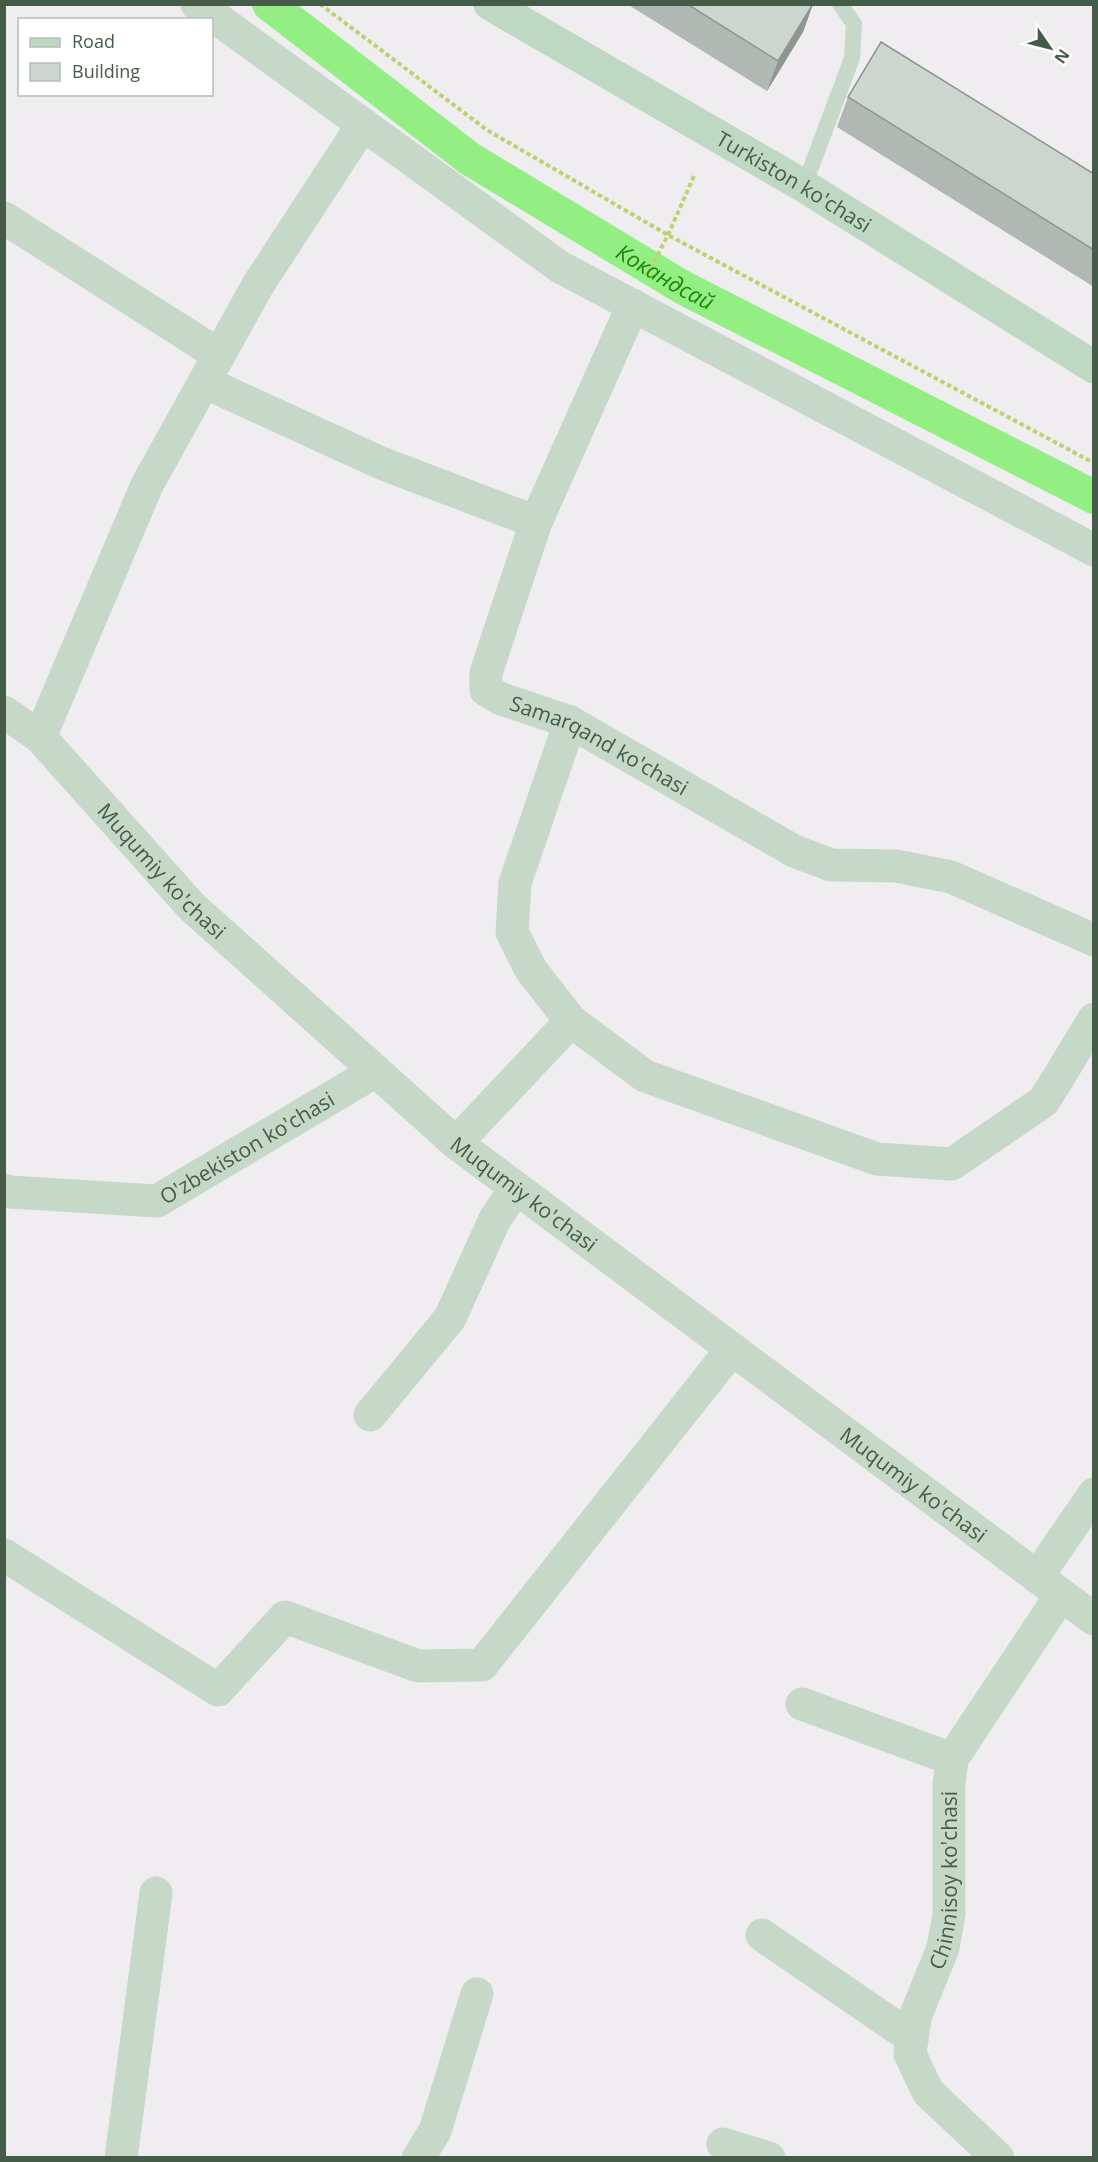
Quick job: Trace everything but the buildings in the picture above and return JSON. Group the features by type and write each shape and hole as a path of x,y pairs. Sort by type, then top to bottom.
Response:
{"main road":[{"name":"Turkiston ko'chasi","path":"490,4 804,186 1094,367"}],"street":[{"path":"197,4 560,267 1094,550"},
{"path":"40,737 147,485 258,285 363,124"},
{"path":"4,218 212,369 381,463 536,522"},
{"name":"Samarqand ko'chasi","path":"632,305 536,522 486,673 486,690 499,698 570,722 803,855 831,866 896,866 951,877 1094,940"},
{"name":"Muqumiy ko'chasi","path":"4,712 40,737 192,907 456,1143 1094,1619"},
{"path":"570,722 515,883 512,932 531,970 571,1021 645,1076 877,1159 952,1164 1044,1101 1083,1057 1094,1018"},
{"path":"456,1143 571,1021"},
{"name":"O'zbekiston ko'chasi","path":"4,1190 157,1201 376,1071"},
{"path":"370,1415 450,1318 495,1219 516,1188"},
{"path":"4,1555 218,1690 285,1617 418,1666 482,1665 732,1349"},
{"name":"Chinnisoy ko'chasi","path":"998,2157 928,2092 910,2054 915,2017 943,1948 949,1914 949,1784 952,1759 1049,1586 1094,1494"},
{"path":"802,1704 952,1759"},
{"path":"121,2157 156,1893"},
{"path":"762,1935 912,2038"},
{"path":"418,2157 435,2131 477,1994"},
{"path":"723,2144 769,2157"}],"lane":[{"path":"804,186 852,57 854,24 840,4"}],"path":[{"path":"320,4 486,130 668,235 1094,462"},
{"path":"632,305 668,235 694,176"}],"waterway":[{"name":"Кокандсай","path":"269,4 470,159 682,287 1094,497"}]}
